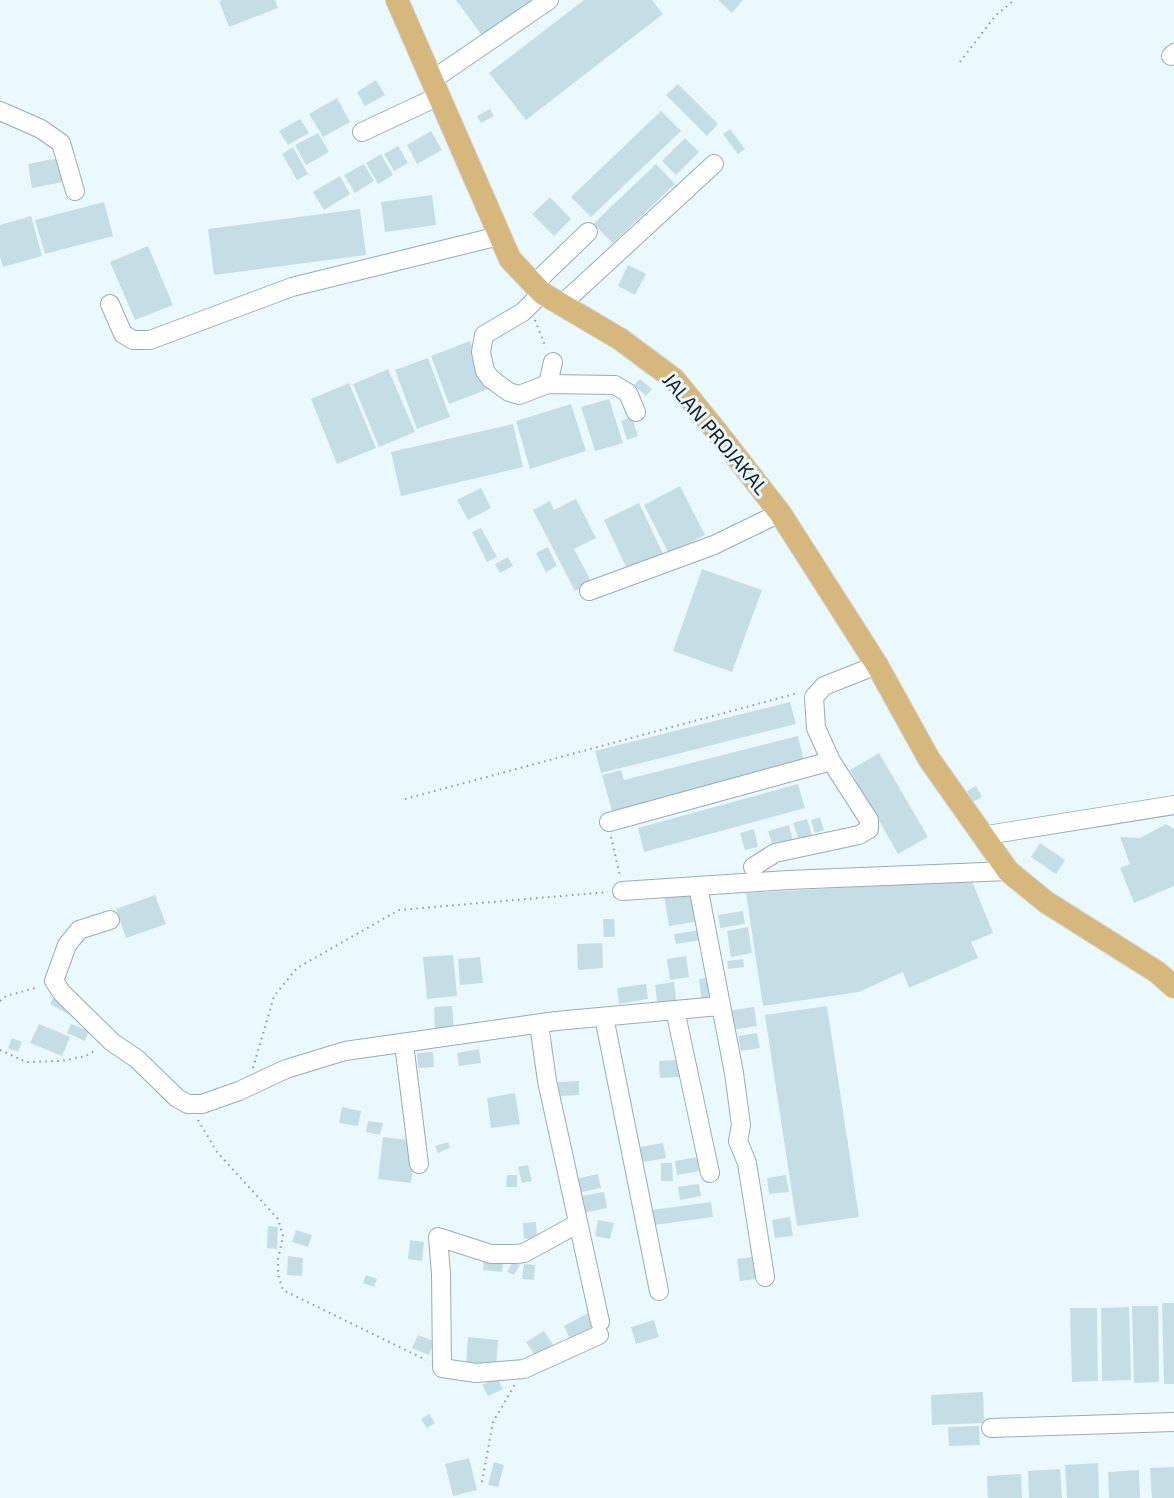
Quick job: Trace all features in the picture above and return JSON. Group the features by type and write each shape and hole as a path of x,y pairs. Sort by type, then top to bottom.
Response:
{"main road":[{"name":"JALAN PROJAKAL","path":"397,0 510,259 541,297 620,339 674,380 780,513 877,665 929,759 981,836 1008,871 1046,902 1157,972 1174,987"}],"street":[{"path":"362,132 435,88 549,0"},
{"path":"0,111 40,129 61,143 75,191"},
{"path":"636,412 628,393 615,385 548,384 519,395 509,392 491,379 485,371 481,344 484,335 512,320 714,164"},
{"path":"541,297 588,232"},
{"path":"110,304 123,334 133,340 150,340 291,287 499,236"},
{"path":"548,384 553,362"},
{"path":"589,591 714,545 780,513"},
{"path":"753,867 775,853 859,835 869,829 869,820 831,761 816,728 813,714 814,697 824,686 877,665"},
{"path":"609,822 831,761"},
{"path":"981,836 1174,805"},
{"path":"622,891 1008,871"},
{"path":"698,886 738,1104 741,1125 738,1141 747,1163 765,1276"},
{"path":"110,920 79,930 67,945 54,981 62,993 112,1042 137,1059 177,1098 188,1104 202,1104 247,1088 286,1069 328,1054 539,1024 719,1006"},
{"path":"675,1010 710,1173"},
{"path":"604,1017 659,1291"},
{"path":"539,1024 547,1081 577,1224 599,1329 524,1369 476,1373 442,1368 441,1274 438,1237 491,1254 516,1254 524,1253 577,1224"},
{"path":"404,1044 419,1164"},
{"path":"991,1428 1174,1422"}],"path":[{"path":"960,62 996,15 1012,1 1018,0"},
{"path":"541,297 541,338 553,362"},
{"path":"405,799 824,686"},
{"path":"247,1088 274,996 297,968 399,910 622,891 609,822"},
{"path":"0,1001 6,996 29,991 54,981"},
{"path":"0,1050 26,1062 61,1061 86,1056 112,1042"},
{"path":"188,1104 217,1152 278,1219 283,1236 278,1259 278,1275 283,1290 442,1368"},
{"path":"482,1482 493,1422 524,1369"}],"building":[{"path":"275,0 278,8 229,27 219,1"},
{"path":"456,0 530,0 534,6 486,41"},
{"path":"584,0 652,0 663,14 526,120 489,73"},
{"path":"718,0 743,0 732,13"},
{"path":"376,80 385,95 365,106 357,92"},
{"path":"678,84 718,124 707,136 666,95"},
{"path":"337,98 350,122 323,137 309,114"},
{"path":"490,109 494,116 481,123 477,116"},
{"path":"661,111 681,131 591,217 571,197"},
{"path":"300,119 309,133 288,145 279,131"},
{"path":"730,129 745,149 738,154 723,134"},
{"path":"431,131 442,150 417,164 407,145"},
{"path":"318,133 329,152 306,165 295,145"},
{"path":"685,138 699,152 676,175 662,161"},
{"path":"398,146 408,163 394,171 384,154"},
{"path":"293,147 308,174 297,180 282,154"},
{"path":"381,154 393,175 378,184 366,163"},
{"path":"59,158 63,182 32,188 28,164"},
{"path":"364,164 374,181 355,193 344,175"},
{"path":"656,164 675,184 613,243 593,224"},
{"path":"340,176 350,194 324,210 313,192"},
{"path":"432,195 436,225 385,232 381,202"},
{"path":"550,197 571,219 554,236 532,214"},
{"path":"104,202 113,236 45,254 35,220"},
{"path":"360,209 366,255 214,275 208,229"},
{"path":"31,216 42,256 3,267 0,257 0,225"},
{"path":"148,246 173,305 135,320 110,262"},
{"path":"628,265 646,274 635,295 618,286"},
{"path":"470,341 488,389 449,404 431,356"},
{"path":"428,358 450,417 417,429 395,370"},
{"path":"388,369 415,432 379,447 353,384"},
{"path":"640,379 652,389 646,396 634,385"},
{"path":"349,383 376,448 337,464 311,399"},
{"path":"609,399 623,443 595,451 581,407"},
{"path":"571,404 586,451 530,469 516,421"},
{"path":"632,417 638,436 627,440 621,421"},
{"path":"513,424 523,467 401,496 391,452"},
{"path":"680,486 705,535 669,554 644,505"},
{"path":"481,488 491,508 468,520 457,500"},
{"path":"576,499 596,538 574,549 592,583 575,591 533,510 550,501 554,510"},
{"path":"639,503 664,556 629,573 604,520"},
{"path":"481,528 497,557 487,562 472,532"},
{"path":"548,547 557,566 546,572 536,553"},
{"path":"508,557 513,566 500,573 495,564"},
{"path":"702,569 762,590 732,672 673,651"},
{"path":"790,702 796,724 601,773 595,751"},
{"path":"798,736 805,766 613,815 602,775 621,770 624,780"},
{"path":"879,753 928,837 898,854 850,770"},
{"path":"798,784 805,808 644,852 638,828"},
{"path":"976,786 982,797 973,802 967,791"},
{"path":"820,817 824,830 815,833 811,820"},
{"path":"807,819 812,835 799,840 793,823"},
{"path":"1166,824 1174,829 1174,886 1134,903 1120,868 1130,864 1120,837 1140,838"},
{"path":"789,825 793,841 773,846 768,831"},
{"path":"754,829 758,847 745,850 740,833"},
{"path":"1040,843 1065,860 1056,874 1031,857"},
{"path":"972,881 993,933 971,942 978,958 909,988 903,972 859,992 763,1006 746,893"},
{"path":"695,890 700,921 669,926 664,895"},
{"path":"155,895 166,924 126,938 116,909"},
{"path":"743,911 745,924 720,928 718,915"},
{"path":"603,919 614,919 615,937 604,937"},
{"path":"748,927 752,953 731,957 727,931"},
{"path":"700,930 701,940 676,944 674,934"},
{"path":"602,943 603,968 578,970 577,944"},
{"path":"453,955 457,996 427,999 423,957"},
{"path":"686,956 689,977 670,980 667,959"},
{"path":"480,957 483,983 460,985 458,959"},
{"path":"743,959 744,967 728,969 727,961"},
{"path":"710,977 714,1001 702,1003 699,979"},
{"path":"674,982 677,1005 658,1008 655,985"},
{"path":"646,984 648,999 619,1004 617,988"},
{"path":"53,998 76,1010 72,1016 50,1004"},
{"path":"452,1006 454,1029 435,1030 434,1007"},
{"path":"827,1006 859,1217 797,1226 765,1015"},
{"path":"754,1007 757,1026 731,1030 727,1011"},
{"path":"39,1024 70,1037 62,1056 30,1043"},
{"path":"71,1024 89,1031 85,1041 67,1033"},
{"path":"757,1033 760,1048 741,1051 738,1036"},
{"path":"12,1038 22,1042 18,1052 8,1048"},
{"path":"479,1049 481,1063 459,1066 457,1053"},
{"path":"433,1052 434,1067 418,1068 417,1053"},
{"path":"678,1060 679,1077 660,1078 659,1061"},
{"path":"579,1081 579,1095 559,1096 558,1082"},
{"path":"515,1093 520,1124 491,1128 487,1098"},
{"path":"342,1107 361,1111 358,1126 339,1123"},
{"path":"368,1121 383,1123 380,1135 366,1132"},
{"path":"383,1137 416,1141 411,1183 378,1179"},
{"path":"448,1142 450,1148 438,1153 435,1146"},
{"path":"663,1143 666,1158 643,1162 640,1147"},
{"path":"697,1157 700,1171 677,1175 675,1161"},
{"path":"661,1163 672,1163 673,1181 661,1181"},
{"path":"528,1165 532,1181 522,1183 518,1167"},
{"path":"598,1174 601,1188 578,1193 575,1179"},
{"path":"507,1175 517,1175 517,1187 506,1187"},
{"path":"786,1175 789,1192 769,1194 767,1178"},
{"path":"699,1184 701,1196 680,1200 678,1187"},
{"path":"604,1192 607,1208 579,1214 575,1197"},
{"path":"711,1202 713,1217 654,1225 652,1210"},
{"path":"790,1217 793,1236 775,1238 772,1220"},
{"path":"598,1220 614,1223 610,1239 595,1236"},
{"path":"536,1222 537,1238 524,1239 523,1223"},
{"path":"268,1226 278,1227 277,1249 267,1248"},
{"path":"296,1230 312,1235 308,1247 292,1242"},
{"path":"410,1240 424,1242 422,1261 408,1259"},
{"path":"288,1256 303,1258 302,1276 287,1275"},
{"path":"752,1257 756,1279 740,1281 737,1259"},
{"path":"484,1260 503,1261 502,1272 483,1270"},
{"path":"513,1261 520,1265 514,1275 507,1272"},
{"path":"524,1264 535,1265 534,1280 522,1279"},
{"path":"366,1275 377,1279 374,1287 363,1283"},
{"path":"1162,1303 1174,1303 1174,1384 1164,1384"},
{"path":"1132,1306 1158,1306 1159,1382 1134,1383"},
{"path":"1129,1307 1131,1380 1102,1381 1101,1308"},
{"path":"1070,1308 1097,1308 1098,1381 1072,1382"},
{"path":"588,1313 597,1331 572,1343 564,1326"},
{"path":"654,1320 659,1337 636,1344 631,1327"},
{"path":"544,1331 554,1346 536,1357 526,1342"},
{"path":"418,1335 434,1341 429,1355 412,1348"},
{"path":"468,1337 498,1340 496,1367 466,1364"},
{"path":"497,1378 503,1389 488,1396 482,1385"},
{"path":"983,1392 984,1423 932,1425 931,1395"},
{"path":"429,1414 435,1423 427,1428 421,1419"},
{"path":"979,1426 980,1445 949,1446 948,1427"},
{"path":"469,1458 477,1490 453,1496 445,1464"},
{"path":"494,1462 504,1465 498,1487 488,1485"},
{"path":"1098,1463 1099,1498 1067,1498 1065,1465"},
{"path":"1174,1467 1174,1498 1152,1498 1150,1468"},
{"path":"1060,1469 1062,1498 1029,1498 1028,1471"},
{"path":"1139,1470 1140,1498 1109,1498 1108,1472"},
{"path":"1021,1474 1022,1498 988,1498 987,1476"}]}
